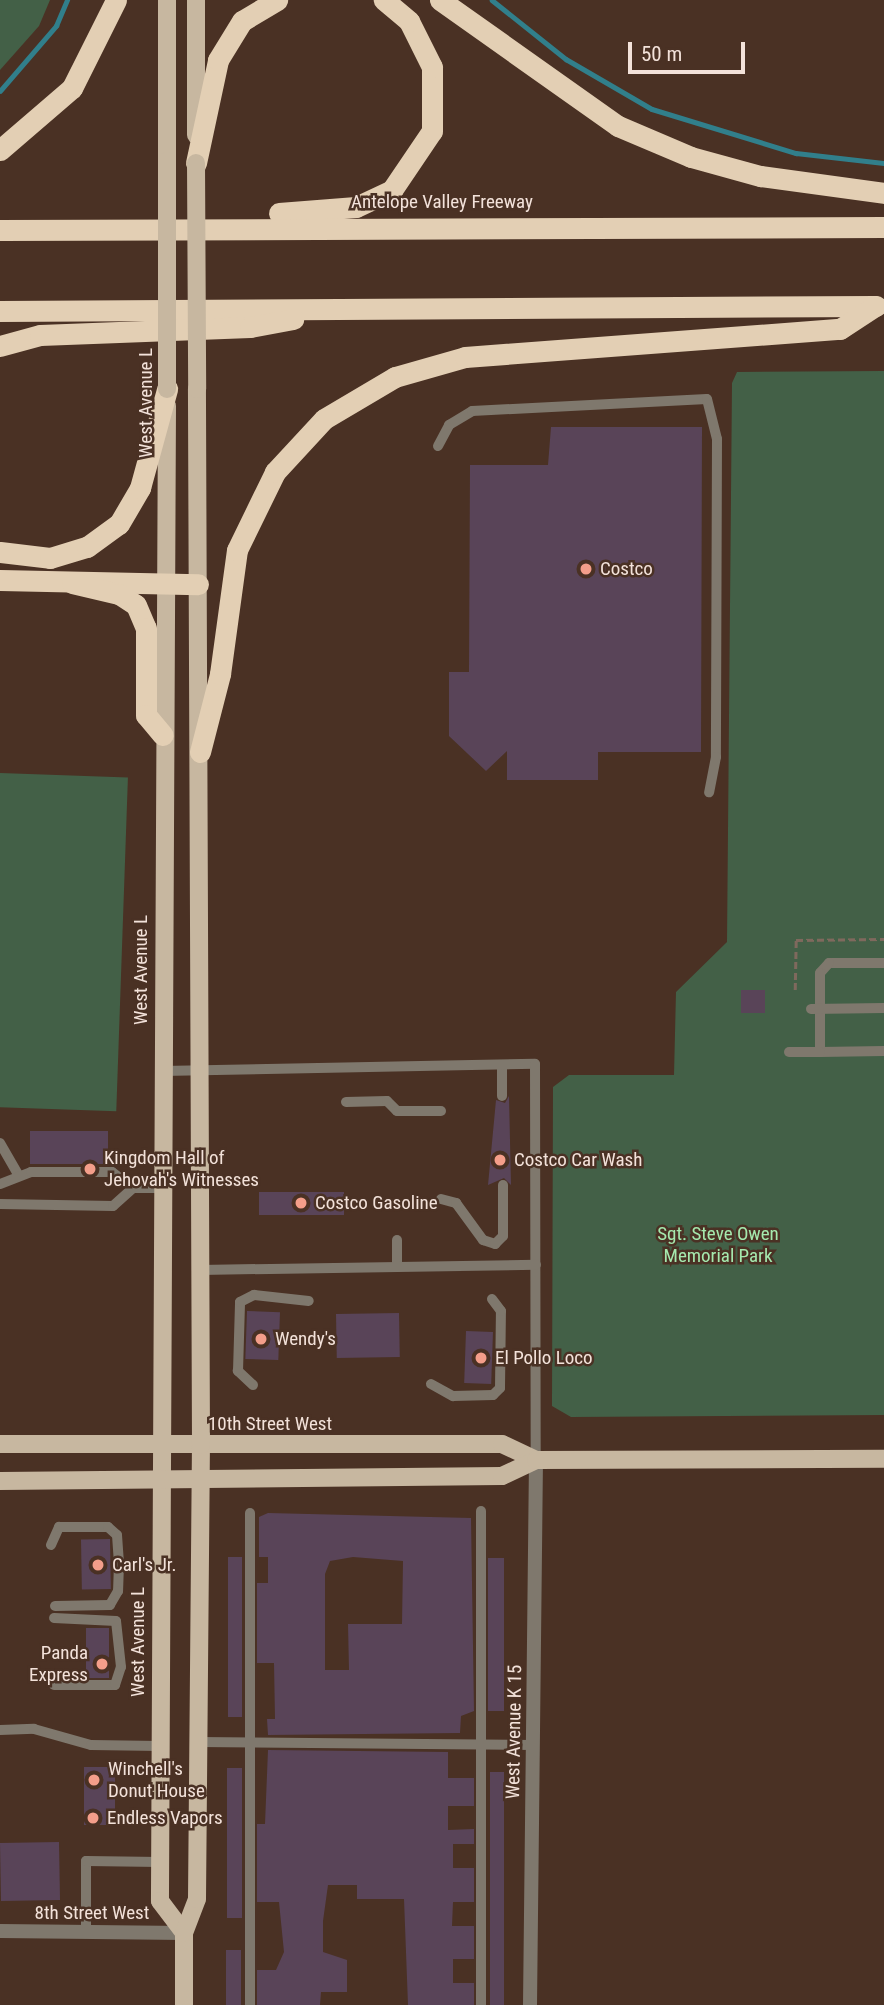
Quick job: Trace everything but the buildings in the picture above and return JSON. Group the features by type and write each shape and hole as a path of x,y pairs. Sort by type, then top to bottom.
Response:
{"highway":[{"path":"0,150 72,88 116,0"},
{"path":"195,163 218,60 242,21 276,0"},
{"path":"29,230 98,218 356,207 392,190 432,131 435,93 423,46 409,21 384,0"},
{"path":"440,0 618,126 691,157 760,176 884,193"},
{"name":"Antelope Valley Freeway","path":"0,230 439,224 884,227"},
{"path":"0,311 880,306"},
{"path":"200,752 220,674 237,550 275,471 324,419 395,377 465,357 840,329 880,306"},
{"path":"0,345 40,335 250,327 341,309"},
{"path":"0,552 50,558 87,547 119,524 140,488 167,389"},
{"path":"0,580 198,584"},
{"path":"72,583 119,594 136,606 146,628 146,715 163,735"}],"main road":[{"name":"West Avenue L","path":"167,0 166,583 159,1480 160,1901 184,1933"},
{"path":"184,2005 184,1933 197,1899 201,1446 196,0"},
{"name":"10th Street West","path":"0,1444 502,1444 536,1460"},
{"name":"10th Street West","path":"0,1481 502,1476 536,1460 884,1459"}],"street":[{"name":"West Avenue K 15","path":"530,2005 536,1460"},
{"name":"8th Street West","path":"0,1931 184,1933"}],"lane":[{"path":"438,446 449,425 472,411 707,399 717,439 716,757 709,792"},
{"path":"820,1052 816,1009 820,973 829,963 884,963"},
{"path":"816,1009 884,1008"},
{"path":"789,1052 884,1051"},
{"path":"162,1071 535,1064 536,1460"},
{"path":"502,1065 502,1096"},
{"path":"346,1102 387,1101 397,1111 441,1111"},
{"path":"0,1143 18,1174"},
{"path":"0,1184 18,1174 112,1172 132,1188 161,1188"},
{"path":"441,1199 456,1203 483,1240 495,1244 503,1236 503,1185"},
{"path":"1,1202 113,1206 132,1188"},
{"path":"397,1240 397,1266"},
{"path":"200,1270 536,1265"},
{"path":"253,1385 238,1371 240,1302 254,1295 309,1301"},
{"path":"431,1384 453,1396 493,1395 500,1388 501,1311 492,1299"},
{"path":"481,1510 481,2005"},
{"path":"250,1514 250,2005"},
{"path":"51,1545 59,1527 108,1527 117,1535 118,1591 110,1605 55,1606"},
{"path":"54,1618 116,1621 121,1667 115,1685 54,1685"},
{"path":"0,1730 34,1729 91,1745 159,1746"},
{"path":"198,1742 533,1745"},
{"path":"86,1932 86,1861 160,1862"}],"path":[{"path":"795,989 796,940 884,939"}],"green space":[{"path":"0,0 50,0 39,26 0,70"},
{"name":"Sgt. Steve Owen Memorial Park","path":"884,371 884,1415 571,1417 552,1406 553,1087 569,1075 674,1075 676,992 727,942 732,383 737,372"},
{"path":"0,773 128,777 116,1111 0,1107"}],"waterway":[{"path":"0,91 56,26 67,0"},
{"path":"492,0 566,59 652,109 796,153 884,163"}],"place":[{"name":"Costco","path":"586,569"},
{"name":"Costco Car Wash","path":"500,1160"},
{"name":"Kingdom Hall of Jehovah's Witnesses","path":"90,1169"},
{"name":"Costco Gasoline","path":"301,1203"},
{"name":"Wendy's","path":"261,1339"},
{"name":"El Pollo Loco","path":"481,1358"},
{"name":"Carl's Jr.","path":"98,1565"},
{"name":"Panda Express","path":"102,1664"},
{"name":"Winchell's Donut House","path":"94,1780"},
{"name":"Endless Vapors","path":"93,1818"}]}
